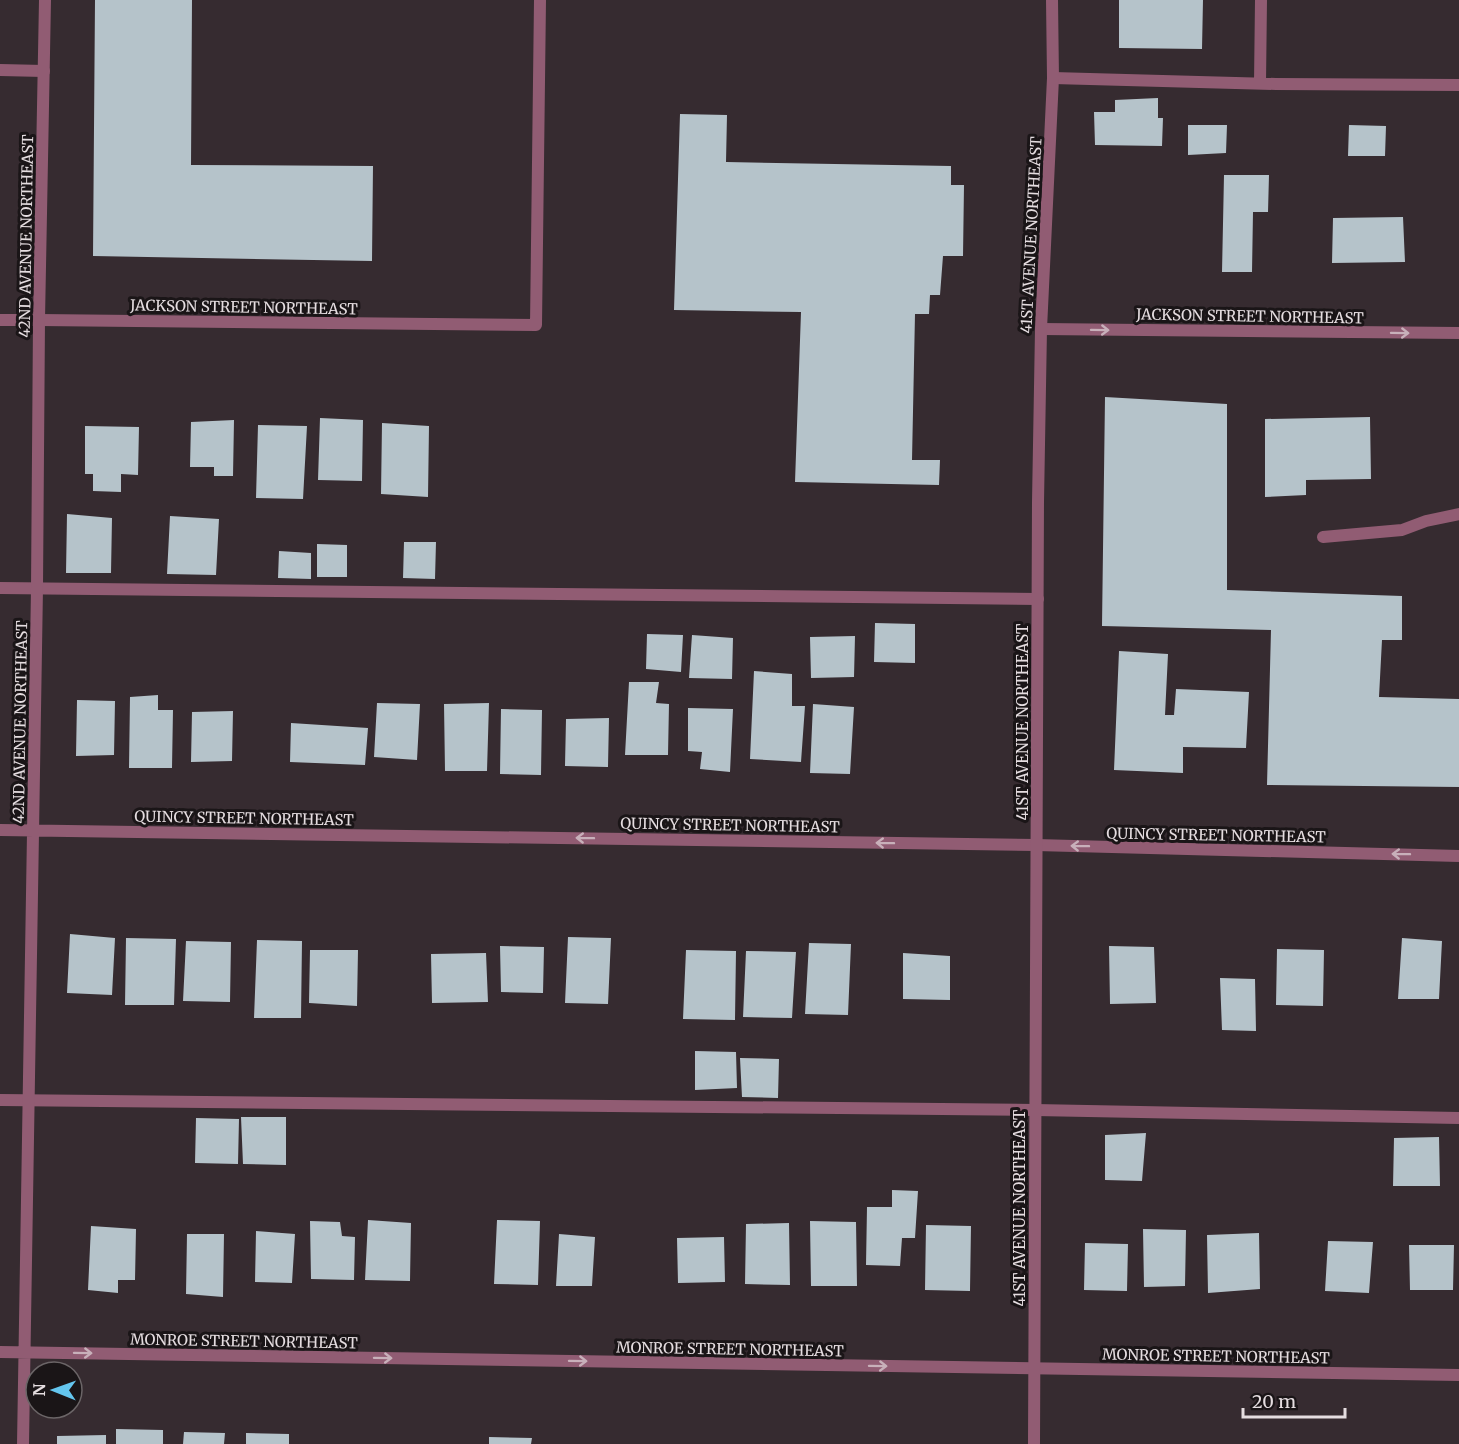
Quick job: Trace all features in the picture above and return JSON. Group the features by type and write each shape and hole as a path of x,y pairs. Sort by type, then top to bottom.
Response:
{"street":[{"name":"42ND AVENUE NORTHEAST","path":"23,1444 45,0"},
{"name":"JACKSON STREET NORTHEAST","path":"0,320 536,325 540,0"},
{"name":"41ST AVENUE NORTHEAST","path":"1034,1444 1041,329 1053,78 1052,0"},
{"path":"1260,83 1261,0"},
{"path":"0,70 44,71"},
{"path":"1053,78 1459,85"},
{"name":"JACKSON STREET NORTHEAST","path":"1041,329 1459,333"},
{"path":"1323,537 1402,530 1426,521 1459,514"},
{"path":"0,588 1038,599"},
{"name":"QUINCY STREET NORTHEAST","path":"0,830 1036,845 1459,856"},
{"path":"0,1100 1035,1110 1459,1118"},
{"name":"MONROE STREET NORTHEAST","path":"0,1352 1459,1375"}],"building":[{"path":"95,0 192,0 191,165 373,166 372,261 93,256"},
{"path":"1119,0 1203,0 1202,49 1119,48"},
{"path":"1158,98 1158,118 1163,118 1162,146 1095,145 1094,112 1115,112 1115,100"},
{"path":"680,114 727,115 726,162 951,166 951,185 964,185 963,256 943,256 940,295 930,295 929,314 915,314 912,460 940,460 939,485 795,482 801,312 674,310"},
{"path":"1188,125 1227,125 1226,153 1188,155"},
{"path":"1349,125 1386,126 1385,156 1348,156"},
{"path":"1224,175 1269,175 1268,212 1253,212 1252,272 1222,272"},
{"path":"1403,217 1405,262 1332,263 1333,218"},
{"path":"1105,397 1227,404 1227,590 1402,596 1402,640 1382,640 1379,697 1459,699 1459,787 1267,785 1271,630 1102,626"},
{"path":"1370,417 1371,479 1306,480 1306,495 1265,497 1265,419"},
{"path":"320,418 363,420 362,481 318,480"},
{"path":"234,420 233,476 214,476 214,467 190,467 191,422"},
{"path":"382,423 429,426 428,497 381,494"},
{"path":"258,425 307,426 303,499 256,498"},
{"path":"85,426 139,427 138,475 121,474 121,492 93,491 93,474 85,474"},
{"path":"67,514 112,518 111,573 66,573"},
{"path":"170,516 219,519 216,575 167,574"},
{"path":"404,542 436,542 435,579 403,578"},
{"path":"317,544 347,545 347,577 317,577"},
{"path":"279,551 311,553 311,579 278,578"},
{"path":"875,623 915,624 915,663 874,662"},
{"path":"647,634 683,635 681,672 646,669"},
{"path":"692,635 733,638 732,679 689,678"},
{"path":"855,636 854,677 811,678 810,637"},
{"path":"1119,651 1168,654 1165,715 1174,715 1176,689 1249,692 1246,748 1183,747 1183,773 1114,770"},
{"path":"754,671 792,674 792,706 805,706 801,762 750,759"},
{"path":"629,682 659,682 656,703 669,704 668,755 625,755"},
{"path":"158,695 158,710 173,710 172,768 129,768 130,697"},
{"path":"77,700 115,701 114,755 76,756"},
{"path":"377,703 420,704 417,760 374,757"},
{"path":"489,703 487,771 445,771 444,704"},
{"path":"813,704 854,707 850,774 810,773"},
{"path":"688,708 733,709 730,772 700,769 702,752 688,751"},
{"path":"501,709 542,710 541,775 500,774"},
{"path":"233,711 232,761 191,762 192,712"},
{"path":"609,718 608,767 565,766 566,719"},
{"path":"291,723 368,728 365,765 290,762"},
{"path":"70,934 115,938 112,995 67,993"},
{"path":"568,937 611,938 608,1004 565,1003"},
{"path":"126,938 176,939 174,1005 125,1005"},
{"path":"1402,938 1442,941 1439,999 1398,999"},
{"path":"257,940 302,941 301,1018 254,1018"},
{"path":"186,941 231,942 230,1002 183,1001"},
{"path":"809,943 851,944 848,1015 805,1014"},
{"path":"500,946 544,947 543,993 501,992"},
{"path":"1109,946 1154,947 1156,1003 1110,1004"},
{"path":"1277,949 1324,950 1323,1006 1276,1005"},
{"path":"310,950 358,950 357,1006 309,1003"},
{"path":"686,950 736,951 735,1020 683,1019"},
{"path":"746,951 796,952 792,1018 743,1017"},
{"path":"486,953 488,1002 432,1003 431,954"},
{"path":"903,953 950,956 950,1000 903,999"},
{"path":"1220,978 1255,979 1256,1031 1222,1030"},
{"path":"695,1051 736,1052 737,1088 695,1090"},
{"path":"740,1058 779,1059 778,1098 742,1097"},
{"path":"241,1117 286,1117 286,1165 243,1164"},
{"path":"196,1118 239,1119 238,1164 195,1163"},
{"path":"1146,1133 1142,1181 1105,1180 1105,1135"},
{"path":"1439,1137 1440,1186 1393,1186 1394,1138"},
{"path":"892,1190 918,1191 915,1238 902,1238 900,1266 866,1265 867,1207 892,1207"},
{"path":"368,1220 411,1223 410,1281 365,1280"},
{"path":"497,1220 540,1221 538,1285 494,1284"},
{"path":"310,1221 340,1222 342,1236 355,1237 354,1280 311,1279"},
{"path":"810,1221 856,1222 857,1286 811,1286"},
{"path":"789,1223 790,1285 745,1284 746,1224"},
{"path":"926,1225 971,1226 970,1291 925,1290"},
{"path":"91,1226 136,1229 135,1280 118,1280 118,1293 88,1290"},
{"path":"1143,1229 1186,1230 1185,1286 1144,1287"},
{"path":"256,1231 295,1234 292,1283 255,1282"},
{"path":"1259,1233 1260,1289 1208,1293 1207,1235"},
{"path":"187,1234 224,1234 223,1297 186,1294"},
{"path":"559,1234 595,1237 592,1286 556,1286"},
{"path":"724,1237 725,1282 678,1283 677,1238"},
{"path":"1328,1241 1373,1242 1369,1293 1325,1291"},
{"path":"1085,1243 1128,1244 1127,1291 1084,1290"},
{"path":"1409,1245 1454,1245 1453,1290 1410,1290"},
{"path":"116,1429 163,1430 163,1444 116,1444"},
{"path":"184,1432 225,1433 224,1444 183,1444"},
{"path":"246,1433 289,1434 289,1444 246,1444"},
{"path":"106,1435 106,1444 57,1444 57,1436"},
{"path":"489,1437 532,1438 531,1444 489,1444"}]}
